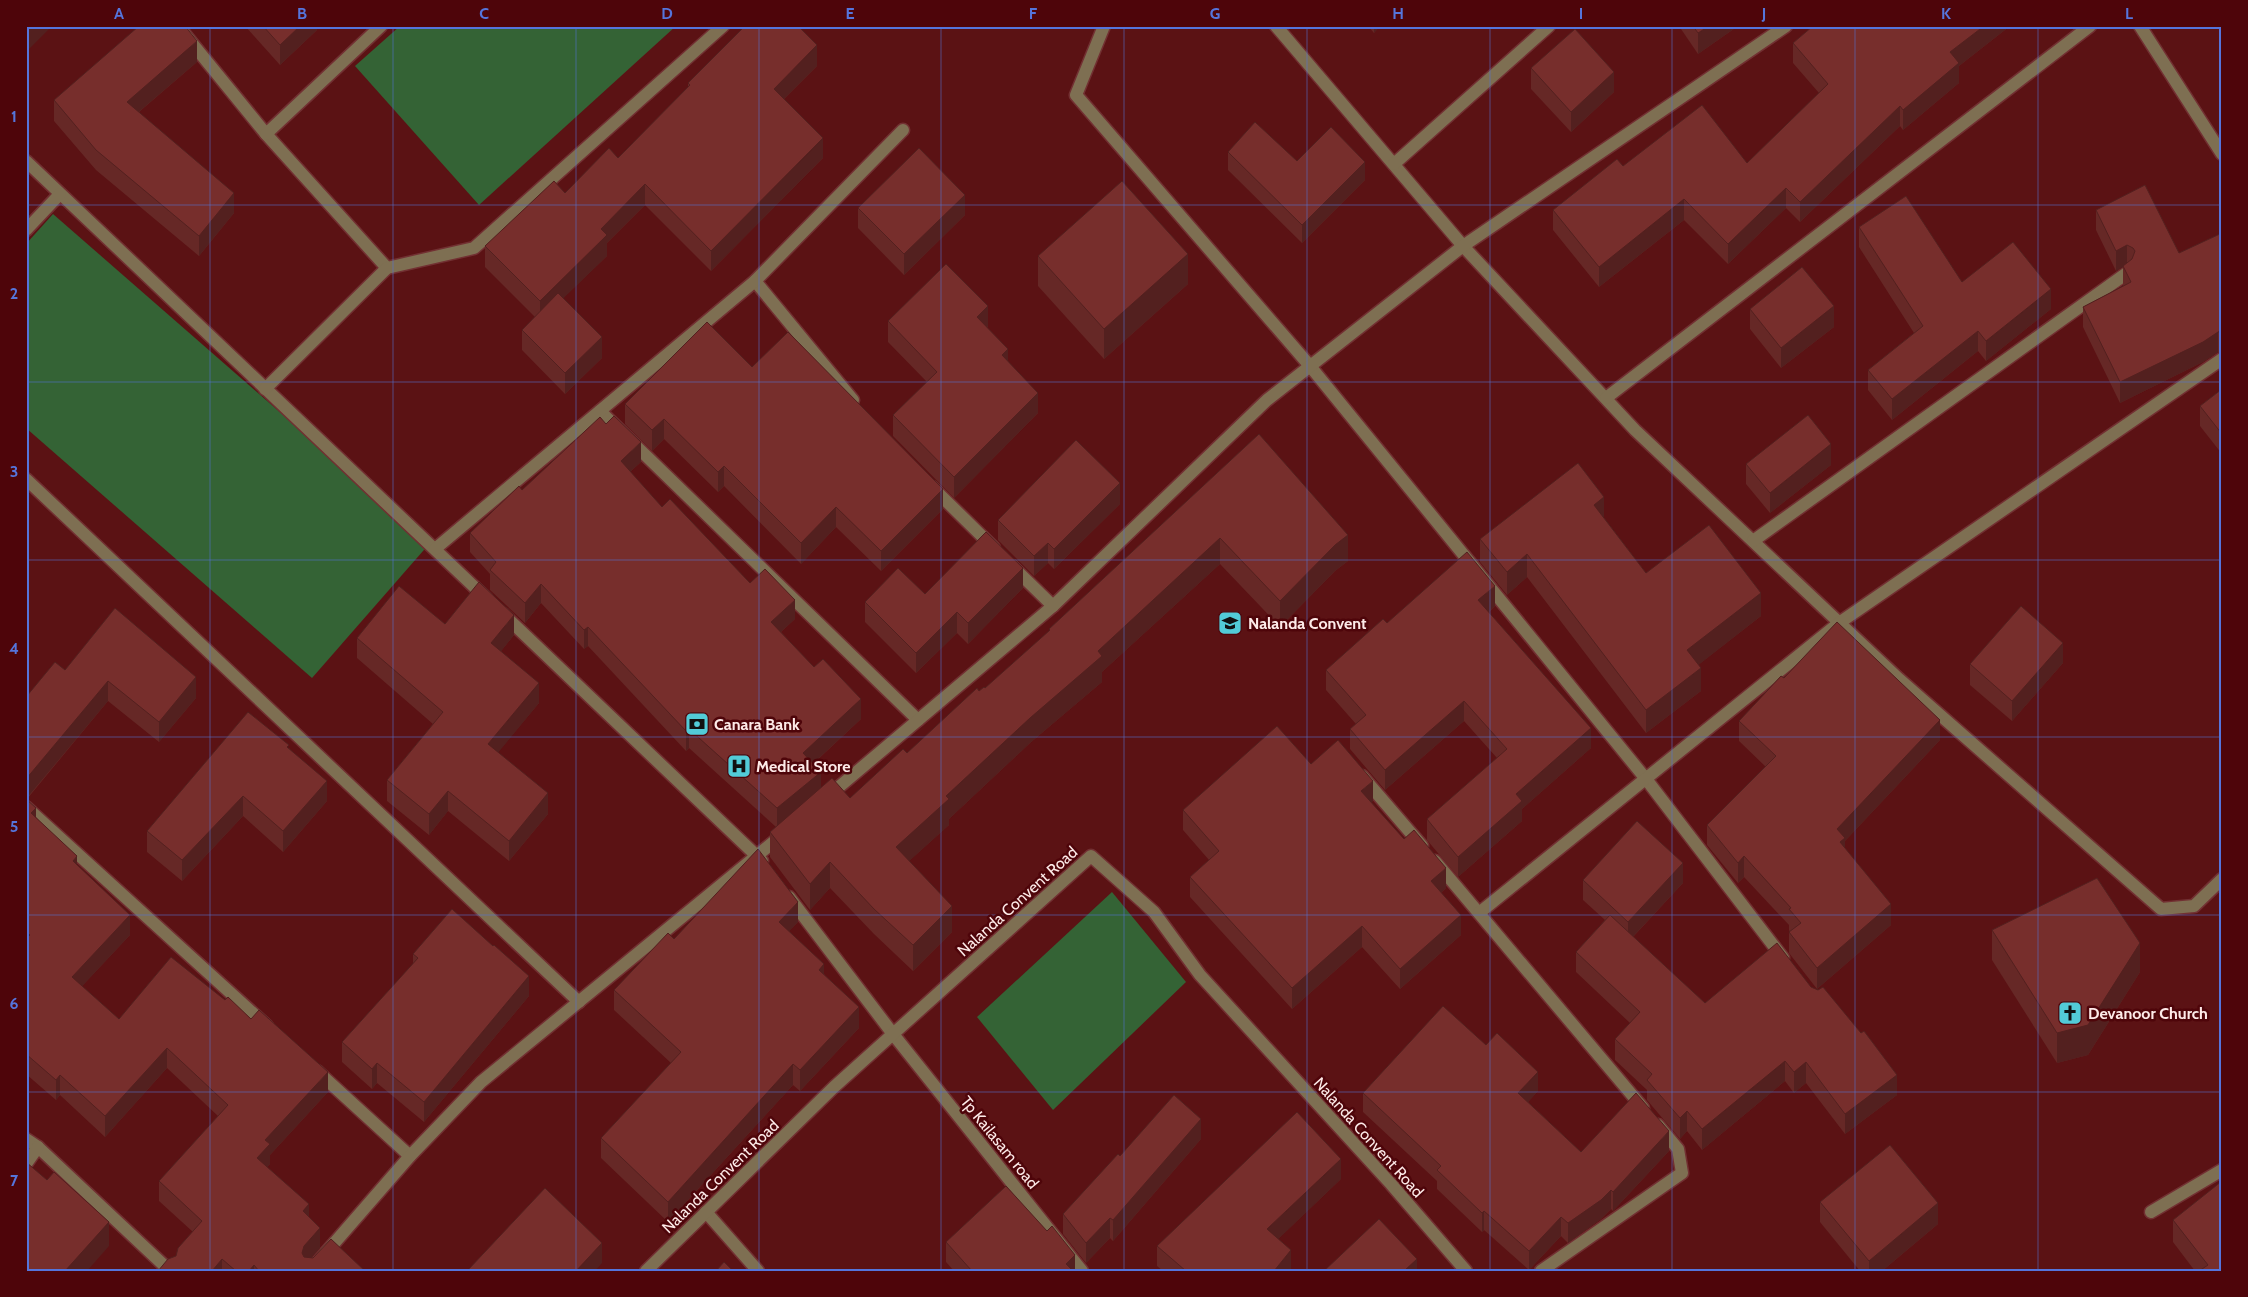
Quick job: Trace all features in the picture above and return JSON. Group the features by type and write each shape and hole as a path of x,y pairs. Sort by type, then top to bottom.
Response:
{"street":[{"path":"178,26 266,134 387,268"},
{"path":"266,134 381,26"},
{"path":"265,389 387,268 474,248 722,26"},
{"path":"1104,26 1076,95 1310,366 1646,779 1793,971"},
{"path":"1276,26 1463,246 1635,430 1899,679 2161,910 2194,906 2222,879"},
{"path":"1394,164 1549,26"},
{"path":"820,804 1053,606 1267,400 1463,246 1786,26"},
{"path":"1606,398 2090,26"},
{"path":"2140,26 2222,154"},
{"path":"435,549 755,281 903,130"},
{"path":"26,161 758,855 769,871"},
{"path":"26,230 60,194"},
{"path":"1753,541 2127,273"},
{"path":"755,281 860,409"},
{"path":"1479,913 1839,623 2222,359"},
{"path":"600,411 918,720"},
{"path":"26,479 579,1002"},
{"path":"926,482 1053,606"},
{"path":"1353,765 1678,1149 1682,1173 1542,1271"},
{"path":"26,807 277,1035"},
{"path":"310,1271 410,1156 481,1082 789,829"},
{"name":"Nalanda Convent Road","path":"646,1271 834,1087 1091,856 1154,912 1200,975 1391,1184 1466,1271"},
{"name":"Tp Kailasam road","path":"781,886 893,1034 1082,1271"},
{"path":"306,1062 410,1156"},
{"path":"26,1139 38,1147 170,1271"},
{"path":"26,1164 38,1147"},
{"path":"2151,1212 2222,1170"},
{"path":"706,1212 758,1271"}],"green space":[{"path":"400,26 676,26 479,205 355,66"},
{"path":"53,214 430,543 312,678 26,428 26,244"},
{"path":"1112,892 1186,982 1053,1110 977,1017"}],"building":[{"path":"26,26 32,26 26,32"},
{"path":"139,26 185,26 197,41 127,102 234,193 199,236 96,150 54,100"},
{"path":"263,26 300,26 280,45"},
{"path":"745,26 798,26 817,45 774,89 823,138 711,251 645,184 601,229 607,235 540,301 485,246 554,181 565,193 609,148 618,158 690,85 688,83"},
{"path":"1693,26 1709,26 1698,33"},
{"path":"1813,26 1984,26 1950,52 1959,63 1903,110 1900,106 1800,202 1786,188 1728,244 1684,199 1599,267 1553,210 1617,159 1623,166 1702,105 1747,163 1828,84 1793,43"},
{"path":"1575,29 1614,72 1571,112 1531,68"},
{"path":"1255,122 1297,161 1331,127 1365,162 1302,225 1228,152"},
{"path":"919,148 965,195 904,254 858,208"},
{"path":"1122,181 1188,254 1104,329 1038,256"},
{"path":"2145,185 2179,253 2222,233 2222,331 2120,382 2083,307 2131,282 2123,266 2132,259 2135,251 2127,245 2116,251 2096,210"},
{"path":"1906,196 1962,282 2013,242 2051,289 1986,341 1978,331 1892,399 1868,370 1923,326 1859,227"},
{"path":"946,264 988,306 977,317 1008,349 1002,355 1038,393 954,477 893,415 937,372 888,321"},
{"path":"1802,267 1834,306 1781,348 1750,309"},
{"path":"558,293 602,337 565,373 522,330"},
{"path":"707,322 752,367 788,332 943,489 881,551 836,507 801,543 724,466 718,472 664,419 652,430 625,404"},
{"path":"2222,389 2222,434 2200,406"},
{"path":"1808,415 1831,444 1770,493 1746,464"},
{"path":"614,416 641,442 621,461 662,507 670,499 750,583 765,569 795,600 771,622 814,667 823,659 861,699 803,753 821,772 777,808 689,729 686,731 588,627 584,630 541,584 525,603 490,570 496,562 470,533 519,486 522,490 600,417 606,424"},
{"path":"1259,434 1348,535 1335,545 1280,601 1220,538 1098,651 1102,656 1030,718 946,796 949,799 896,847 952,906 913,945 874,909 830,862 810,884 770,832 832,778 850,798 903,749 907,753 977,688 979,691 985,688 1050,630"},
{"path":"1076,440 1120,483 1054,549 1048,543 1034,556 998,520"},
{"path":"1578,463 1604,497 1594,505 1646,573 1709,525 1761,593 1687,650 1701,668 1646,710 1527,554 1507,572 1480,539"},
{"path":"986,532 1023,568 968,623 957,612 916,653 865,602 898,568 925,594"},
{"path":"1467,552 1495,586 1478,600 1591,728 1516,794 1522,801 1458,857 1427,819 1507,749 1464,701 1385,770 1350,729 1366,715 1326,670 1383,619 1387,623"},
{"path":"479,582 514,615 491,643 539,683 488,744 548,793 509,841 448,791 429,814 387,780 443,712 357,638 399,586 445,624"},
{"path":"2021,606 2063,643 2012,701 1970,664"},
{"path":"115,608 196,677 159,722 108,681 26,779 26,697 55,662 65,670"},
{"path":"1837,622 1940,720 1837,829 1845,838 1840,842 1891,904 1817,968 1789,932 1801,923 1789,909 1791,908 1744,856 1738,863 1707,825 1776,756 1739,721 1781,676 1784,678"},
{"path":"248,712 289,745 287,747 327,781 283,831 243,796 182,860 147,831"},
{"path":"1277,726 1311,764 1338,740 1373,781 1361,791 1404,839 1414,830 1446,868 1431,881 1461,915 1400,969 1362,926 1292,988 1190,877 1219,851 1183,810"},
{"path":"26,799 36,808 31,813 77,856 73,861 130,915 72,977 119,1019 171,957 225,1000 228,997 251,1019 259,1010 328,1072 265,1140 270,1144 257,1158 309,1204 303,1211 320,1228 304,1246 302,1253 304,1257 313,1258 331,1239 365,1271 259,1271 254,1265 249,1271 236,1271 222,1259 212,1271 158,1271 168,1259 176,1256 178,1248 202,1221 159,1181 228,1105 167,1048 105,1116 60,1075 56,1080 26,1054 26,939 30,935 26,932"},
{"path":"1637,821 1683,863 1628,922 1583,880"},
{"path":"758,849 798,902 779,922 824,964 819,970 859,1007 800,1070 793,1064 668,1202 601,1138 681,1052 614,990 668,933 674,939"},
{"name":"Devanoor Church","path":"2097,878 2140,943 2088,1025 2057,1033 1992,930"},
{"path":"452,909 529,976 424,1102 377,1063 372,1069 342,1042 418,958 413,954"},
{"path":"1610,915 1705,1003 1777,943 1811,987 1818,990 1823,987 1861,1033 1864,1031 1897,1075 1845,1114 1806,1062 1794,1072 1785,1061 1702,1129 1687,1111 1680,1118 1647,1080 1652,1074 1615,1039 1640,1012 1576,952"},
{"path":"1443,1006 1486,1045 1497,1033 1538,1072 1518,1093 1581,1152 1636,1093 1669,1131 1613,1192 1611,1190 1601,1200 1568,1223 1561,1217 1529,1251 1484,1211 1482,1213 1437,1170 1441,1166 1363,1093"},
{"path":"1174,1095 1201,1119 1113,1220 1110,1218 1086,1243 1063,1214 1118,1154 1120,1156"},
{"path":"1297,1112 1341,1159 1267,1229 1291,1250 1274,1271 1186,1271 1157,1246"},
{"path":"1890,1145 1938,1203 1869,1261 1820,1202"},
{"path":"26,1162 47,1180 54,1172 109,1222 65,1271 26,1271"},
{"path":"2222,1181 2222,1271 2199,1271 2208,1265 2173,1220"},
{"path":"1006,1186 1047,1231 1052,1226 1075,1255 1066,1264 1071,1269 1069,1271 972,1271 946,1242"},
{"path":"545,1188 602,1243 576,1271 467,1271"},
{"path":"1379,1219 1417,1259 1404,1271 1324,1271"},
{"path":"724,1262 733,1271 716,1271"}],"place":[{"name":"Nalanda Convent","path":"1230,623"},
{"name":"Canara Bank","path":"697,724"},
{"name":"Medical Store","path":"739,766"},
{"name":"Devanoor Church","path":"2070,1013"}]}
